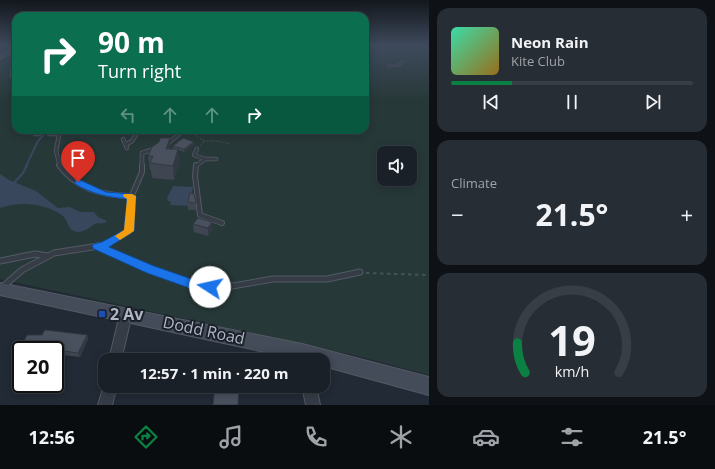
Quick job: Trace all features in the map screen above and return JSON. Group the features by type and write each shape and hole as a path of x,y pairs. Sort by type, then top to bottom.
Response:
{"main road":[{"name":"Dodd Road","path":"0,289 126,314 290,353"},
{"name":"Dodd Road","path":"330,362 429,386"}],"street":[{"path":"117,353 126,314"},
{"path":"105,405 108,393"},
{"path":"310,393 313,405"}],"lane":[{"path":"388,66 401,64"},
{"path":"59,134 56,157 60,167 67,175 89,188 104,194 132,196"},
{"path":"127,144 132,141 136,134"},
{"path":"0,289 22,270 54,253 104,245 129,231 132,196 142,172 142,153 167,145 180,134"},
{"path":"123,139 127,144 127,148"},
{"path":"197,149 194,155 205,159 216,159"},
{"path":"205,159 196,166 195,176 199,213 204,217 222,223"},
{"path":"98,246 151,270 199,286 221,288 273,279 327,279 360,272"},
{"path":"0,261 35,254 48,256"}],"path":[{"path":"193,134 204,141 217,141 231,144"},
{"path":"197,149 204,141"},
{"path":"360,272 429,275"}],"shaded area":[{"path":"0,64 12,64 12,134 369,134 369,64 429,64 429,375 358,356 0,279"}],"water":[{"path":"0,174 9,180 36,191 58,208 70,207 80,212 94,212 98,217 107,221 104,223 97,223 84,231 77,232 70,228 63,216 49,208 33,204 16,204 0,208"},
{"path":"173,186 193,187 189,206 170,205 171,202 168,201 167,198"}],"building":[{"path":"160,138 170,138 166,149 178,149 173,166 150,163 153,156 148,156 152,147 159,142"},
{"path":"183,138 194,142 184,149 173,146"},
{"path":"190,193 194,194 196,203 188,202"},
{"path":"198,218 212,222 208,228 193,224"},
{"path":"45,330 87,335 78,353 64,351 64,341 24,341 27,335 42,335"},
{"path":"214,393 239,393 238,405 213,405"}],"waterway":[{"path":"26,166 38,141 44,134"},
{"path":"13,184 23,173 27,165"}],"slow traffic":[{"path":"120,236 129,231 130,200 132,196 128,196"}],"place":[{"name":"2 Av","path":"102,314"}],"route":[{"path":"78,182 104,194 132,196 130,200 129,231 104,245 98,246 151,270 199,286 210,287"}]}
